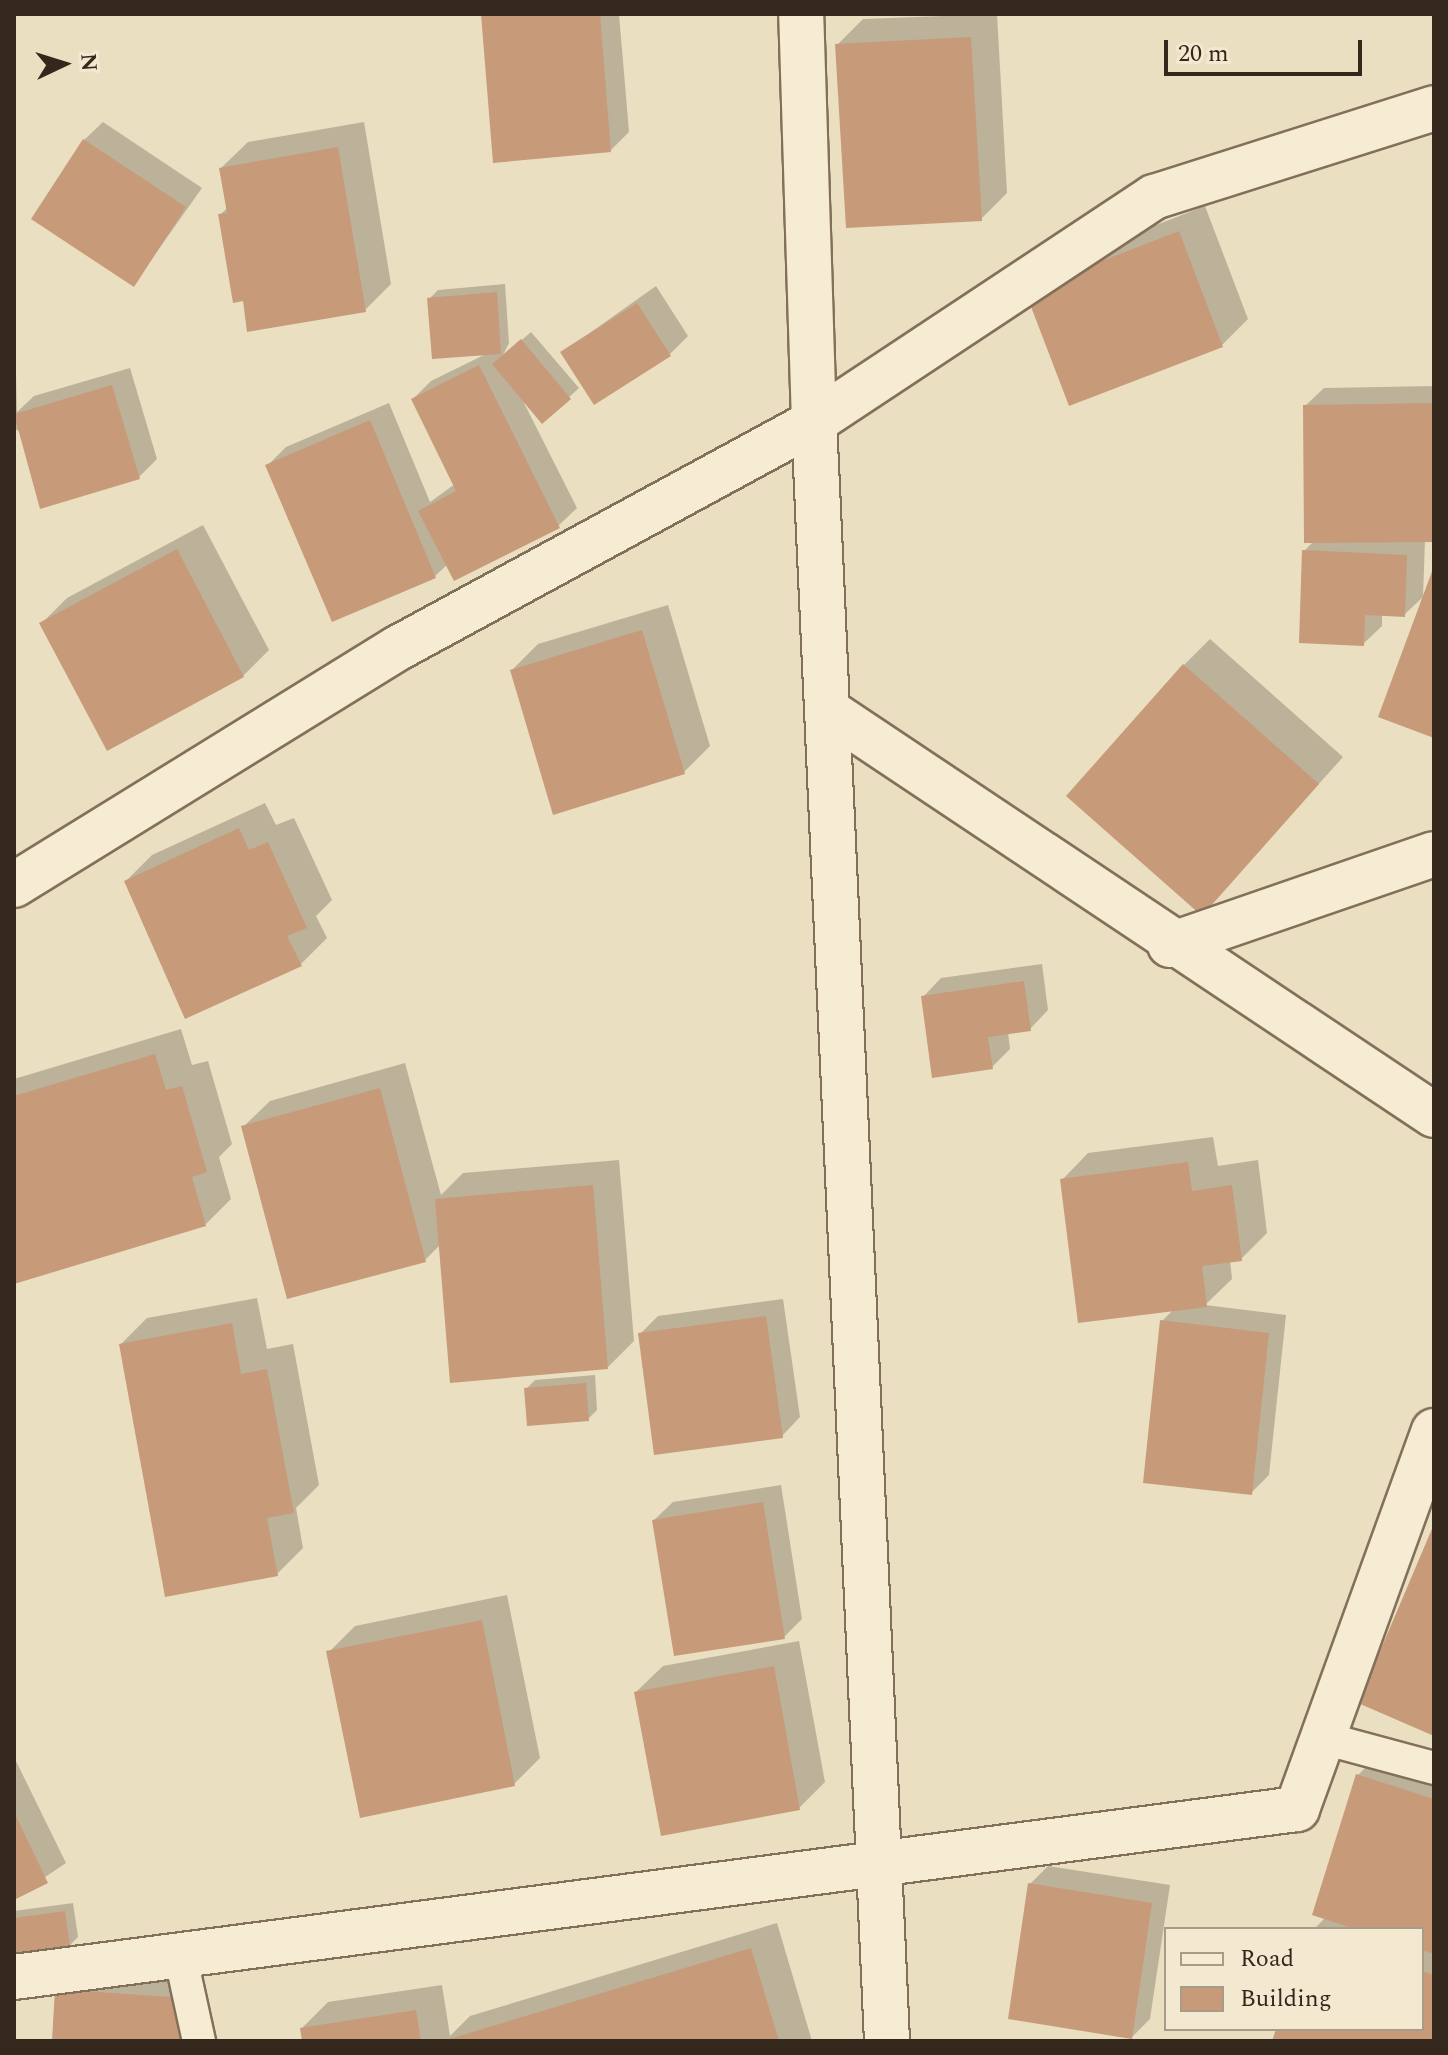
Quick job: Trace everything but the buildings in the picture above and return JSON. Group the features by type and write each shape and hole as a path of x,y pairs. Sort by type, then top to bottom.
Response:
{"street":[{"path":"801,14 814,422 830,712 887,2041"},
{"path":"14,885 398,648 814,422 1154,197 1434,108"},
{"path":"830,712 1170,945 1434,1115"},
{"path":"1170,945 1434,854"},
{"path":"14,1977 880,1859 1297,1809 1434,1431"}],"lane":[{"path":"1323,1738 1434,1768"},
{"path":"180,1954 199,2041"}]}
